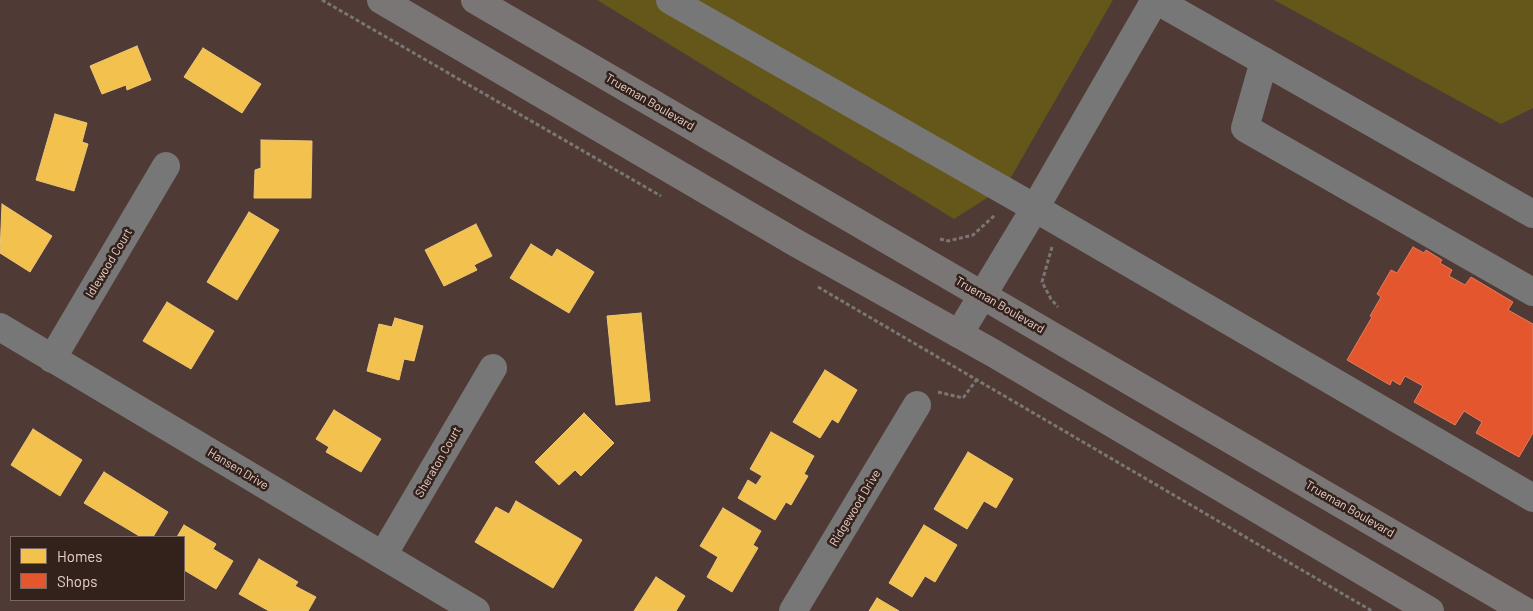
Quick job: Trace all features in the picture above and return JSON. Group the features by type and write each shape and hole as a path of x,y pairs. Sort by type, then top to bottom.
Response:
{"main road":[{"path":"381,0 796,243 993,353 1430,611"},
{"name":"Trueman Boulevard","path":"474,0 1525,611"}],"street":[{"path":"670,0 1035,208 1533,498"},
{"path":"959,334 1156,0 1533,214"},
{"path":"1264,62 1245,128 1533,292"},
{"name":"Idlewood Court","path":"52,359 166,166"},
{"name":"Hansen Drive","path":"0,327 476,611"},
{"name":"Sheraton Court","path":"383,555 493,368"},
{"name":"Ridgewood Drive","path":"793,611 917,405"}],"path":[{"path":"322,0 666,200"},
{"path":"813,284 1372,611"},
{"path":"917,405 936,392 963,398 993,353"}],"shaded area":[{"path":"597,0 1113,0 1006,186 954,219"},
{"path":"1274,0 1533,0 1533,108 1501,124"}],"building: Homes":[{"path":"137,46 151,80 127,90 126,85 102,94 90,66"},
{"path":"203,48 261,84 242,113 184,77"},
{"path":"55,114 87,123 82,142 88,144 74,191 36,180"},
{"path":"261,140 312,141 311,198 254,198 255,170 261,168"},
{"path":"2,204 52,236 30,272 0,253"},
{"path":"249,212 279,230 237,300 207,282"},
{"path":"476,224 492,256 474,265 477,270 444,286 425,250"},
{"path":"531,244 552,257 557,249 594,272 569,313 510,278"},
{"path":"167,302 214,331 191,369 143,341"},
{"path":"641,313 650,401 616,405 607,316"},
{"path":"395,318 423,326 414,361 404,359 399,380 367,371 379,324 392,327"},
{"path":"825,370 857,390 838,423 832,419 820,438 793,422"},
{"path":"334,410 381,439 361,472 326,452 329,447 316,439"},
{"path":"584,413 614,443 581,476 575,470 559,485 535,462"},
{"path":"33,429 82,460 60,496 11,465"},
{"path":"771,432 814,456 804,474 808,476 791,505 786,502 775,520 738,498 748,480 756,485 762,476 750,469"},
{"path":"968,452 1013,479 996,508 984,501 967,529 934,509"},
{"path":"104,472 168,512 154,536 139,536 84,503"},
{"path":"516,501 582,540 553,588 475,542 496,507 509,514"},
{"path":"723,508 761,531 753,545 758,548 732,592 707,577 718,557 700,546"},
{"path":"184,525 216,544 213,549 233,561 216,589 185,571 185,536 178,536"},
{"path":"924,525 957,545 935,582 925,576 912,597 889,583"},
{"path":"259,559 298,582 295,586 316,597 308,611 269,611 239,594"},
{"path":"656,577 685,596 676,611 634,611"},
{"path":"877,598 899,611 869,611"}],"building: Shops":[{"path":"1413,247 1424,253 1426,250 1442,260 1440,263 1452,270 1449,276 1465,285 1471,277 1513,302 1508,310 1533,324 1533,433 1519,457 1476,433 1482,422 1464,411 1455,425 1414,402 1423,386 1405,376 1400,385 1392,380 1390,385 1347,360 1372,317 1370,316 1381,297 1377,294 1391,270 1397,273"}]}
